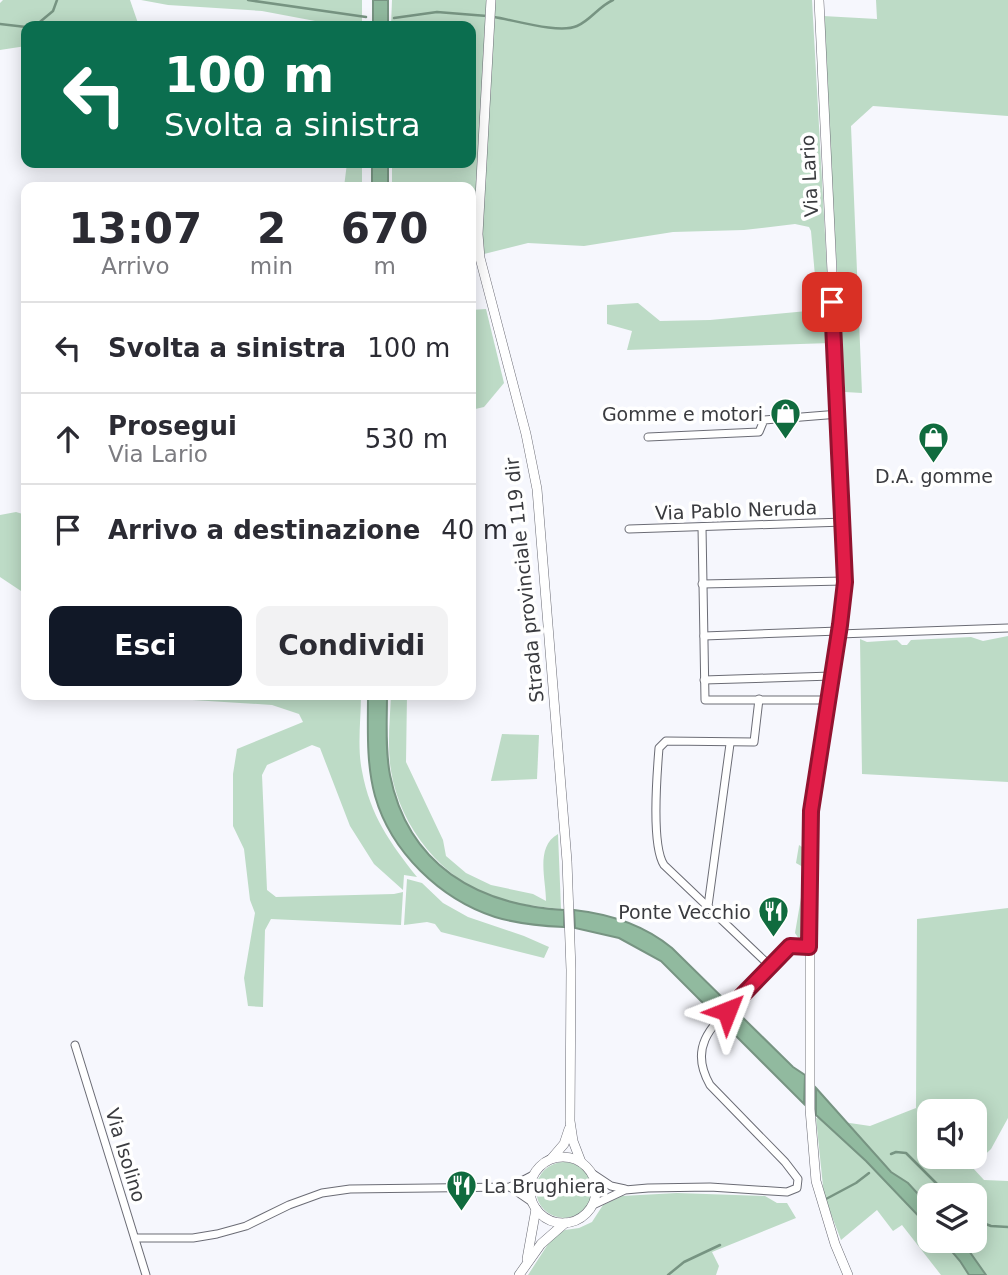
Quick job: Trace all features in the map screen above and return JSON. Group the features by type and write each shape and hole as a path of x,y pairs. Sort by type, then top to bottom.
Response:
{"street":[{"name":"Via Lario","path":"819,0 845,582 811,811 810,1109 812,1148 820,1197 848,1275"},
{"name":"Strada provinciale 119 dir","path":"491,3 478,234 480,258 526,434 537,489 568,896 570,1121 573,1141 581,1162"},
{"path":"648,437 759,432 764,420 839,414"},
{"name":"Via Pablo Neruda","path":"629,529 844,522"},
{"path":"702,527 705,700 829,700"},
{"path":"702,584 845,582"},
{"path":"704,636 1008,628"},
{"path":"704,680 832,676"},
{"path":"759,699 754,742 730,744 666,741 659,748 656,791 661,860 770,965"},
{"path":"708,906 730,744"},
{"path":"526,1264 532,1240 534,1205 530,1185 533,1175 541,1165 552,1158 564,1156 581,1162 611,1186 633,1189 710,1187 788,1192 797,1188 798,1179 785,1162 715,1092 701,1063 702,1046 715,1022 790,946 809,947"},
{"name":"Via Isolino","path":"75,1045 146,1275"},
{"name":"Strada provinciale 119 dir","path":"552,1158 566,1138 570,1121"},
{"path":"593,1174 596,1186 593,1205"},
{"path":"135,1238 194,1238 217,1234 246,1226 289,1205 322,1193 350,1189 510,1187 533,1175"},
{"path":"510,1187 552,1221 565,1223"},
{"path":"519,1275 548,1237 565,1223 581,1218 593,1205 618,1192 633,1189"}],"shaded area":[{"path":"3,0 130,0 137,21 21,21 21,47 0,50 0,3"},
{"path":"141,0 362,0 362,21 315,21 262,11 168,5"},
{"path":"373,0 388,0 388,21 373,21"},
{"path":"392,0 812,0 831,343 627,350 632,331 607,324 607,305 638,303 660,321 710,320 818,310 809,227 795,224 744,230 673,232 584,246 528,243 476,254 476,182 392,182 392,168 476,168 476,21 391,21"},
{"path":"876,0 1008,0 1008,116 873,106 851,126 862,393 845,392 823,16 877,19"},
{"path":"346,168 362,168 362,182 345,182"},
{"path":"372,168 388,168 388,182 372,182"},
{"path":"486,309 504,383 484,407 476,409 476,310"},
{"path":"21,514 21,591 0,577 0,515"},
{"path":"1008,636 1008,782 862,774 860,639 867,642 897,640 902,645 907,645 911,640 971,637 983,641"},
{"path":"192,700 361,700 360,752 370,801 382,828 417,877 404,875 403,890 374,864 350,826 320,748 312,745 267,765 262,775 267,890 276,897 403,892 401,925 271,919 265,930 263,1007 248,1006 244,978 255,913 250,900 244,849 233,826 233,774 237,749 303,722 299,714 272,705"},
{"path":"368,700 387,700 390,775 399,806 413,833 430,856 475,889 532,906 564,910 564,927 495,917 455,898 420,871 405,854 382,817 372,784"},
{"path":"391,700 407,700 406,762 443,840 446,856 466,873 491,885 533,894 546,901 544,855 546,847 558,834 561,909 497,898 477,890 442,865 414,831 404,812 391,771"},
{"path":"502,734 539,735 537,779 491,781"},
{"path":"799,845 805,849 805,933 799,939 795,933 803,867 796,863"},
{"path":"407,879 422,883 443,903 468,917 549,947 544,958 441,932 435,924 427,922 404,925"},
{"path":"1008,908 1008,1118 987,1153 987,1099 917,1099 917,1169 974,1169 984,1180 1008,1181 1008,1275 941,1275 924,1253 987,1253 987,1183 917,1183 917,1244 902,1225 893,1231 877,1210 841,1240 824,1196 816,1118 870,1126 916,1108 917,919"},
{"path":"574,910 601,914 626,922 650,933 672,948 793,1067 805,1075 804,1104 661,961 619,938 575,928"},
{"path":"816,1088 891,1172 917,1193 917,1214 866,1161 816,1115"},
{"path":"564,1162 575,1164 584,1170 590,1179 590,1201 584,1210 575,1216 564,1218 553,1216 544,1210 538,1201 536,1190 538,1179 544,1170 553,1164"},
{"path":"677,1193 765,1196 777,1203 787,1203 796,1218 712,1252 719,1266 716,1275 528,1275 552,1238 565,1230 592,1222 603,1205 622,1196"},
{"path":"953,1253 970,1253 986,1275 969,1275"}],"waterway":[{"path":"41,21 53,11 57,0"},
{"path":"248,0 366,17"},
{"path":"494,17 569,28 582,23 613,0"},
{"path":"394,18 437,12 487,16"},
{"path":"0,24 21,26"},
{"path":"891,1154 906,1153 936,1183"},
{"path":"826,1199 869,1173"},
{"path":"987,1224 1008,1227"},
{"path":"668,1275 684,1262 720,1245"}],"place":[{"name":"Gomme e motori","path":"786,441"},
{"name":"D.A. gomme","path":"934,464"},
{"name":"Ponte Vecchio","path":"774,939"},
{"name":"La Brughiera","path":"461,1213"}],"route":[{"path":"727,1011 790,946 809,947 811,811 845,582 832,302"}]}
